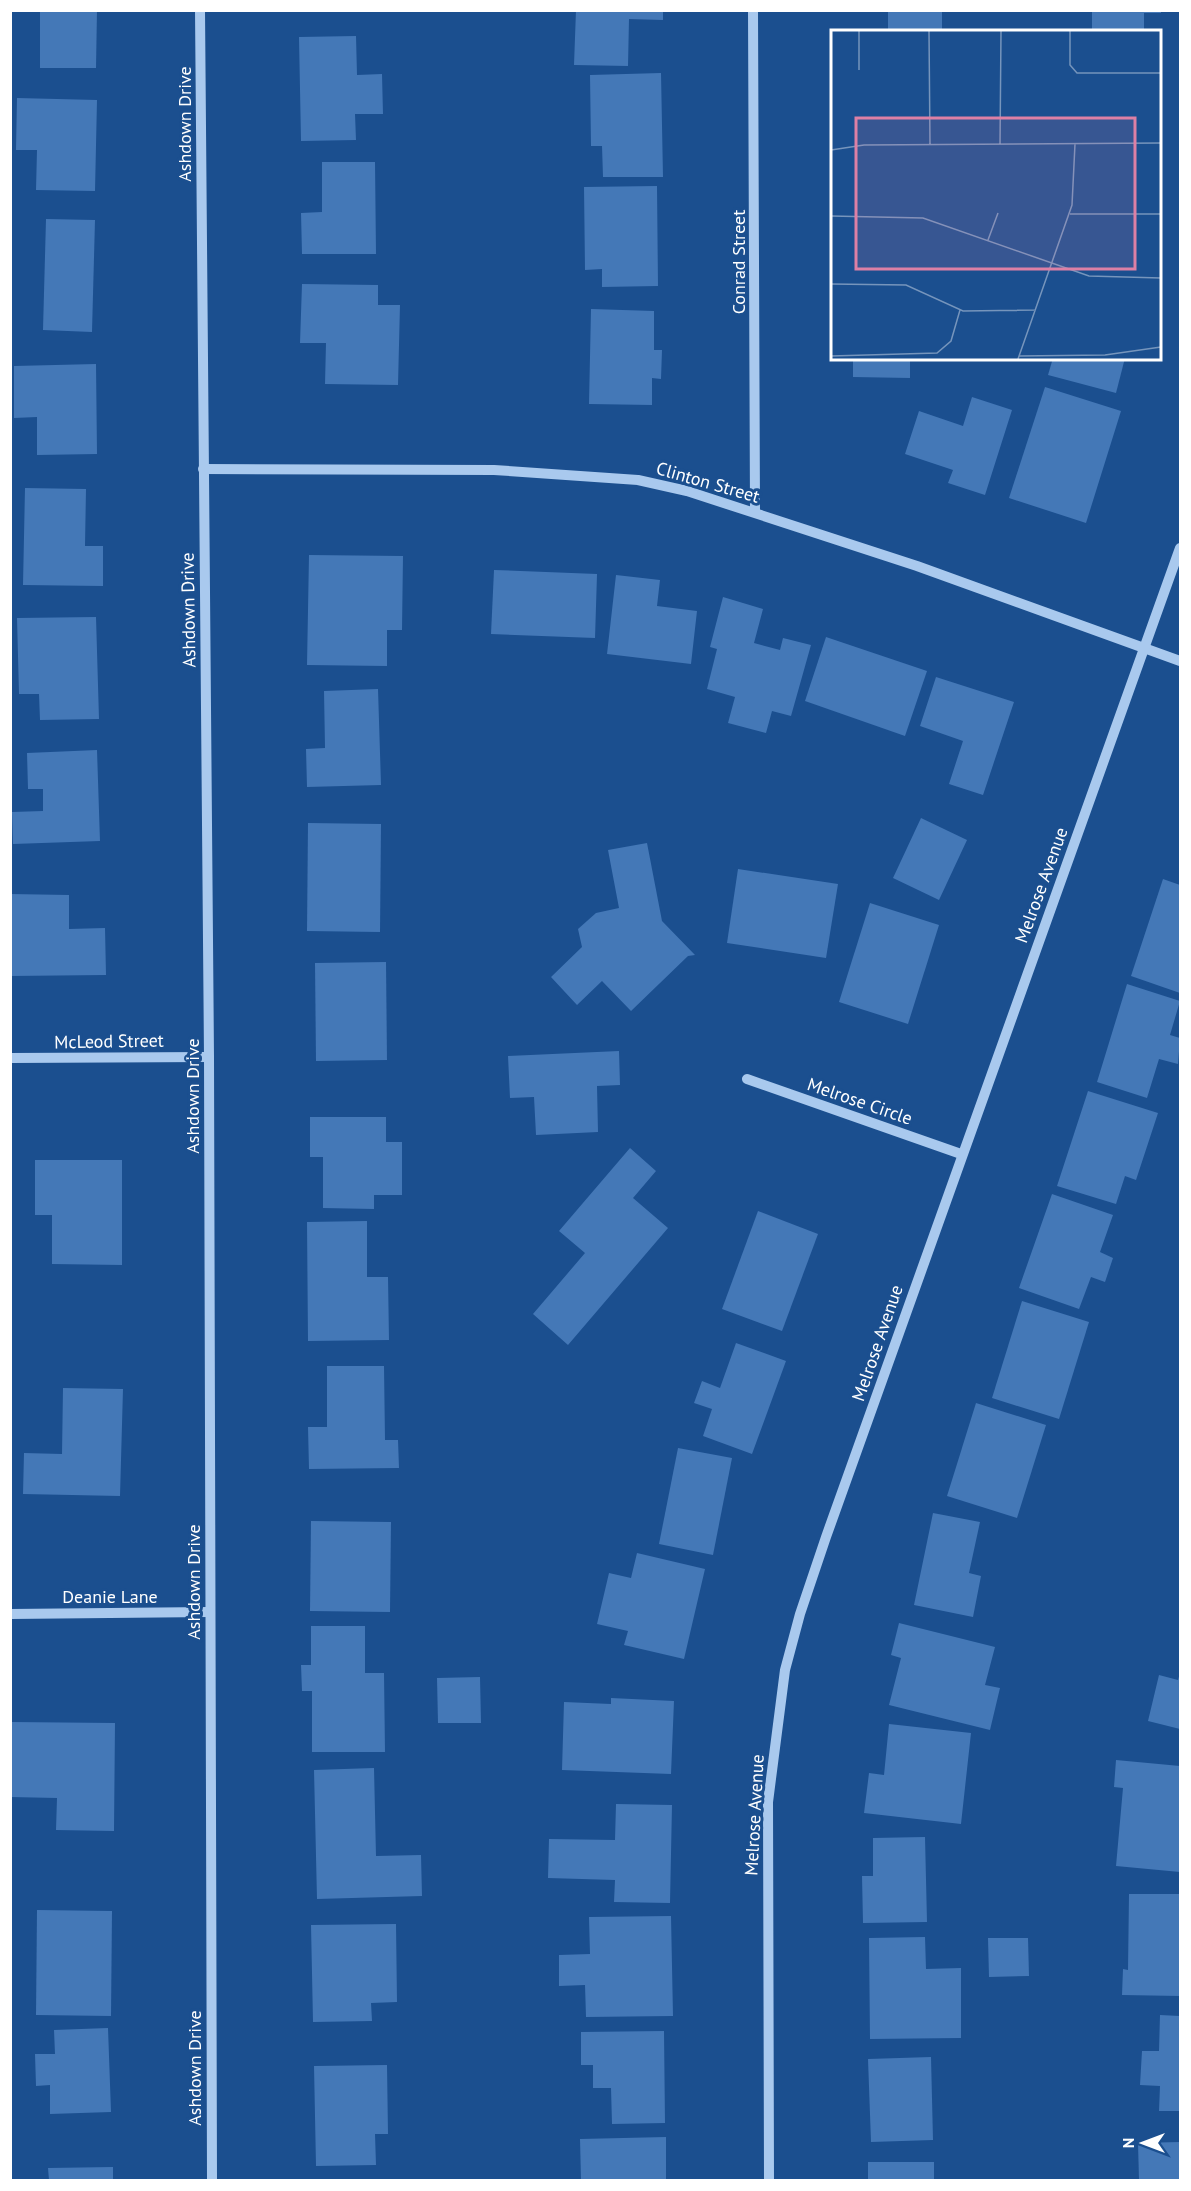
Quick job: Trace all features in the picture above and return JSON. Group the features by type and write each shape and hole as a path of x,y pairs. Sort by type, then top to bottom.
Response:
{"street":[{"name":"Ashdown Drive","path":"200,10 209,1057 212,2181"},
{"name":"Conrad Street","path":"753,10 755,513"},
{"name":"Clinton Street","path":"203,469 494,470 598,475 638,480 687,491 917,566 1180,661"},
{"name":"Melrose Avenue","path":"769,2181 768,1802 785,1670 800,1614 822,1548 961,1154 1180,548"},
{"name":"McLeod Street","path":"10,1058 209,1057"},
{"name":"Melrose Circle","path":"747,1079 961,1154"},
{"name":"Deanie Lane","path":"10,1614 209,1612"}],"building":[{"path":"40,10 97,10 96,68 40,68"},
{"path":"576,10 663,10 663,20 629,19 628,66 574,65"},
{"path":"888,10 942,10 942,30 888,30"},
{"path":"1092,10 1161,10 1161,13 1144,13 1144,30 1092,30"},
{"path":"356,36 357,75 382,74 383,114 355,114 356,140 301,141 299,37"},
{"path":"661,73 663,177 603,177 602,146 591,146 590,75"},
{"path":"17,98 97,100 95,191 36,190 37,150 16,150"},
{"path":"322,162 375,162 376,254 302,254 301,213 322,212"},
{"path":"657,186 658,286 602,287 602,269 585,270 584,187"},
{"path":"46,219 95,220 92,332 43,330"},
{"path":"302,284 378,285 378,305 400,305 398,385 325,384 326,343 300,343"},
{"path":"591,309 654,311 654,350 662,350 661,379 652,378 652,405 589,404"},
{"path":"853,360 910,360 910,378 853,377"},
{"path":"1052,360 1124,360 1116,393 1048,375"},
{"path":"96,364 97,454 37,455 37,417 14,418 14,366"},
{"path":"1045,387 1121,411 1086,523 1009,498"},
{"path":"972,397 1012,410 985,495 948,483 953,470 905,454 919,411 963,426"},
{"path":"25,488 86,489 85,546 103,546 103,586 23,585"},
{"path":"309,555 403,556 402,630 387,630 387,666 307,665"},
{"path":"494,570 597,574 595,638 491,634"},
{"path":"616,575 660,580 657,606 697,611 691,664 607,654"},
{"path":"723,597 763,609 754,643 780,650 783,638 811,645 791,716 772,711 766,733 728,723 735,697 707,689 717,649 710,647"},
{"path":"96,617 99,719 40,720 39,694 19,694 17,618"},
{"path":"826,637 927,671 905,736 805,701"},
{"path":"936,677 1014,702 983,795 949,784 963,741 920,726"},
{"path":"378,689 381,785 307,787 306,749 325,748 324,691"},
{"path":"97,750 100,841 13,844 12,812 43,811 43,789 28,789 27,753"},
{"path":"921,818 967,840 939,900 893,878"},
{"path":"308,823 381,824 380,932 307,931"},
{"path":"647,843 662,921 695,955 688,956 631,1011 602,981 577,1005 551,977 582,947 578,929 596,913 619,908 608,850"},
{"path":"738,869 838,884 826,958 727,943"},
{"path":"1163,879 1180,885 1180,993 1131,976"},
{"path":"10,894 69,895 69,929 105,928 106,975 10,976"},
{"path":"870,903 939,925 908,1024 839,1002"},
{"path":"386,962 387,1060 316,1061 315,963"},
{"path":"1127,984 1180,1001 1170,1035 1180,1038 1178,1064 1159,1059 1147,1098 1097,1082"},
{"path":"619,1051 620,1085 597,1086 598,1132 536,1135 534,1097 510,1098 508,1056"},
{"path":"1088,1091 1158,1113 1136,1180 1125,1176 1116,1204 1057,1186"},
{"path":"310,1117 386,1117 386,1142 402,1142 402,1195 374,1195 374,1209 323,1208 323,1157 310,1157"},
{"path":"630,1148 656,1171 633,1198 668,1228 568,1345 533,1314 585,1253 559,1231"},
{"path":"35,1160 122,1160 122,1265 52,1264 52,1215 35,1215"},
{"path":"1052,1194 1113,1215 1100,1252 1113,1258 1105,1282 1091,1277 1079,1309 1019,1288"},
{"path":"758,1211 818,1234 782,1331 722,1309"},
{"path":"367,1221 367,1277 388,1277 389,1340 308,1341 307,1222"},
{"path":"1022,1301 1089,1322 1059,1419 992,1398"},
{"path":"736,1343 786,1361 752,1454 703,1436 712,1409 694,1403 702,1381 720,1388"},
{"path":"327,1366 384,1366 385,1440 398,1440 399,1468 309,1469 308,1427 327,1427"},
{"path":"63,1388 123,1389 120,1496 23,1494 24,1453 62,1454"},
{"path":"976,1403 1046,1425 1017,1518 947,1496"},
{"path":"678,1448 732,1458 713,1555 659,1544"},
{"path":"933,1513 980,1522 969,1573 981,1576 973,1617 914,1605"},
{"path":"311,1521 391,1522 390,1612 310,1611"},
{"path":"637,1553 705,1569 684,1659 624,1645 628,1631 597,1624 609,1573 631,1578"},
{"path":"899,1623 995,1647 985,1685 1000,1688 990,1730 889,1705 901,1658 891,1655"},
{"path":"311,1626 365,1626 365,1673 384,1673 385,1752 312,1752 312,1691 302,1691 301,1665 311,1665"},
{"path":"1180,1673 1180,1729 1148,1721 1159,1675 1178,1680"},
{"path":"480,1677 481,1723 438,1723 437,1678"},
{"path":"611,1698 674,1701 671,1774 562,1770 564,1702 611,1704"},
{"path":"11,1722 115,1723 114,1831 56,1830 57,1798 10,1797"},
{"path":"889,1724 971,1733 961,1824 864,1813 869,1773 884,1775"},
{"path":"1116,1760 1180,1766 1180,1872 1116,1866 1123,1788 1114,1787"},
{"path":"374,1768 376,1856 421,1855 422,1896 317,1899 314,1770"},
{"path":"616,1804 672,1805 670,1903 614,1902 615,1880 548,1878 549,1839 615,1840"},
{"path":"925,1837 927,1922 863,1923 862,1876 873,1876 873,1838"},
{"path":"1129,1894 1180,1894 1180,1996 1122,1995 1123,1969 1128,1970"},
{"path":"37,1910 112,1911 111,2016 36,2015"},
{"path":"671,1916 673,2016 586,2017 585,1985 559,1986 559,1955 590,1954 589,1917"},
{"path":"396,1924 397,2002 371,2003 372,2021 313,2022 311,1925"},
{"path":"925,1937 926,1969 961,1968 961,2038 870,2039 869,1938"},
{"path":"988,1938 1028,1938 1029,1976 989,1977"},
{"path":"1160,2015 1180,2016 1180,2111 1159,2111 1160,2086 1140,2085 1142,2051 1159,2051"},
{"path":"108,2028 111,2112 50,2114 50,2085 36,2086 35,2054 55,2054 54,2030"},
{"path":"664,2031 665,2123 612,2124 611,2088 593,2088 593,2065 581,2065 581,2032"},
{"path":"931,2057 933,2140 871,2142 868,2059"},
{"path":"387,2065 388,2134 375,2134 376,2165 316,2166 314,2066"},
{"path":"666,2137 666,2180 581,2180 580,2139"},
{"path":"1180,2142 1180,2180 1139,2180 1138,2143"},
{"path":"868,2162 934,2162 934,2180 868,2180"},
{"path":"113,2167 113,2180 49,2180 48,2168"}]}
